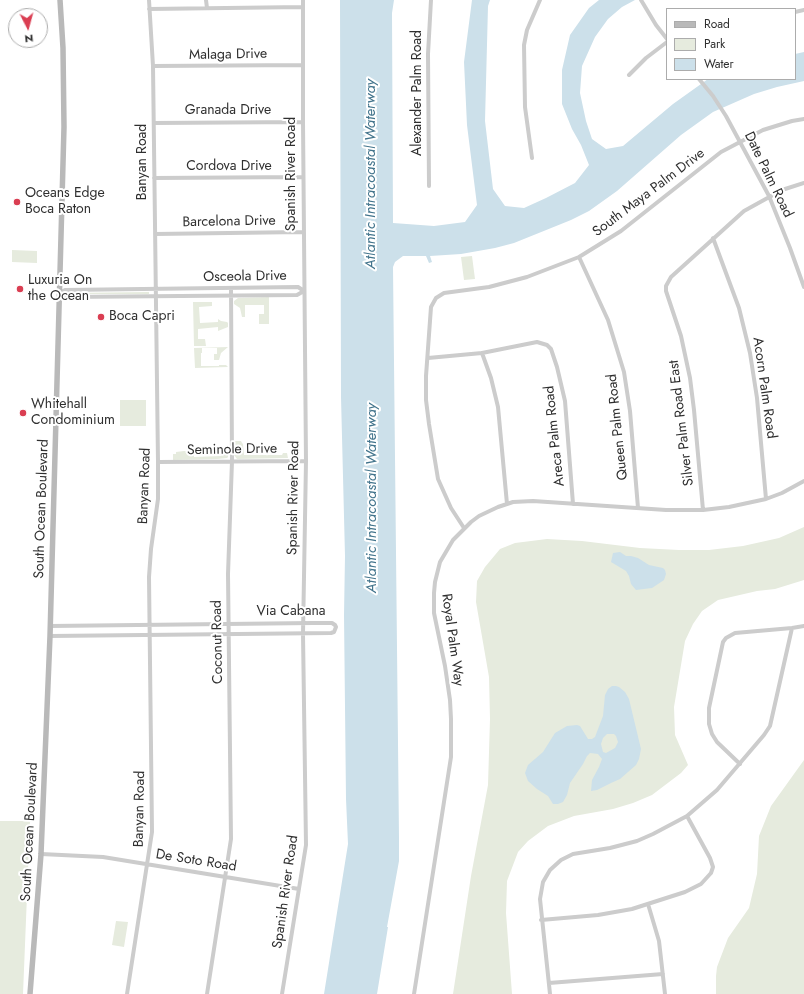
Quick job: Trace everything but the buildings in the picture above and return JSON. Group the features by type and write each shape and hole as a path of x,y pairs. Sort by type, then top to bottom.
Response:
{"main road":[{"name":"South Ocean Boulevard","path":"30,994 41,854 50,636 64,127 63,48 60,0"}],"street":[{"name":"Banyan Road","path":"127,994 152,832 150,566 157,510 158,462 154,66 149,0"},
{"path":"206,0 207,8"},
{"name":"Spanish River Road","path":"282,994 306,845 303,634 306,460 302,122 303,0"},
{"name":"Alexander Palm Road","path":"429,186 428,54 431,0"},
{"path":"532,158 525,107 524,45 527,30 540,0"},
{"path":"642,2 656,25 666,38"},
{"path":"149,9 303,7"},
{"path":"628,75 646,58 666,43"},
{"name":"Malaga Drive","path":"154,66 303,64"},
{"name":"Date Palm Road","path":"700,80 713,96 726,116 768,196 790,248 804,287"},
{"name":"South Maya Palm Drive","path":"428,358 431,307 437,297 444,293 477,290 508,283 546,271 579,257 621,231 705,163 721,152 763,130 804,119"},
{"name":"Granada Drive","path":"154,123 302,122"},
{"name":"Cordova Drive","path":"154,178 303,177"},
{"path":"713,238 744,211 768,196 804,183"},
{"name":"Barcelona Drive","path":"155,234 303,232"},
{"name":"Silver Palm Road East","path":"703,510 694,405 690,378 681,336 666,287 671,277 713,238"},
{"name":"Acorn Palm Road","path":"713,238 739,308 750,353 757,398 766,499"},
{"name":"Queen Palm Road","path":"579,257 608,320 615,338 624,372 630,411 638,508"},
{"name":"Osceola Drive","path":"298,287 304,291 298,295 64,297 60,293 64,290 156,289 298,287"},
{"name":"Coconut Road","path":"207,994 231,839 228,574 232,461 231,288"},
{"name":"Areca Palm Road","path":"428,358 482,353 537,342 547,345 557,366 564,401 573,504"},
{"path":"482,353 491,378 498,407 507,504"},
{"path":"428,358 426,400 438,479 451,508 464,528"},
{"name":"Seminole Drive","path":"158,462 306,460"},
{"name":"Royal Palm Way","path":"414,994 450,757 450,700 445,666 434,613 434,588 437,572 445,553 453,540 464,528 479,516 507,504 533,501 672,510 703,510 729,507 766,499 782,493 804,481"},
{"name":"Via Cabana","path":"50,626 332,623 336,627 334,632 331,633 303,634 50,636"},
{"path":"740,764 717,742 712,734 709,724 709,708 723,642 730,635 735,633 804,626"},
{"path":"550,994 541,920 540,899 542,886 550,870 561,860 573,854 610,848 637,841 653,834 687,816 717,790 770,726 792,628"},
{"path":"541,920 598,915 626,910 685,892 701,884 711,873 713,867 710,858 687,816"},
{"name":"De Soto Road","path":"41,854 103,857 299,888"},
{"path":"648,904 659,941 665,994"},
{"path":"549,983 663,974"}],"green space":[{"path":"12,250 37,251 37,263 12,262"},
{"path":"472,256 475,279 464,280 461,257"},
{"path":"149,292 149,294 66,294 68,293"},
{"path":"269,297 269,324 259,324 259,314 264,314 264,305 245,305 245,317 242,317 240,308 234,304 234,301 238,298"},
{"path":"193,302 212,302 212,306 199,307 200,323 218,322 218,319 228,323 228,327 218,331 218,327 198,329 198,339 205,339 206,346 194,346"},
{"path":"228,347 221,353 219,360 214,360 214,354 217,354 217,348 202,348 201,366 226,365 228,367 195,368 194,348"},
{"path":"120,400 146,400 146,426 120,426"},
{"path":"235,441 241,441 243,444 244,455 282,455 283,453 287,453 288,458 237,459 234,455"},
{"path":"184,451 194,451 194,457 221,456 221,452 228,451 228,457 217,459 173,460 173,454"},
{"path":"804,527 804,580 775,589 757,591 718,600 702,611 693,624 685,641 674,707 675,735 688,765 681,773 652,795 613,809 574,816 548,826 528,841 518,852 507,881 506,913 512,994 453,994 471,876 488,785 490,719 489,677 476,602 477,581 485,567 500,549 515,543 547,539 582,541 640,548 709,550 743,546 779,538"},
{"path":"804,760 804,994 716,994 717,967 728,938 749,908 757,874 759,836 771,806"},
{"path":"0,821 30,821 23,994 0,994"},
{"path":"116,921 128,922 124,947 112,945"}],"water":[{"name":"Atlantic Intracoastal Waterway","path":"340,0 394,0 392,13 393,223 434,226 465,222 477,205 467,125 464,62 472,0 490,0 488,6 485,121 493,189 505,206 524,208 546,198 575,183 589,165 562,104 562,70 570,35 589,8 599,0 635,0 622,7 608,19 595,37 582,66 580,93 586,121 592,139 606,149 623,146 673,104 707,80 796,80 796,54 804,52 804,81 754,94 713,112 681,135 617,191 589,211 571,220 514,243 495,248 461,254 430,256 432,262 429,263 426,256 403,256 395,262 393,267 399,861 377,994 324,994 348,844 346,799 344,615 345,556 341,397"},
{"path":"620,552 626,556 638,558 649,565 663,568 666,574 664,580 652,588 636,590 631,584 626,571 611,562 613,553"},
{"path":"612,686 619,687 625,692 629,699 641,749 639,759 636,765 620,779 597,790 591,791 592,780 602,759 598,754 590,753 570,783 567,795 563,802 553,804 548,796 528,781 525,773 528,765 543,752 555,733 567,726 580,726 588,739 595,737 603,716 605,695 608,689","holes":["607,734 614,734 618,742 615,748 606,753 603,752 601,744 603,738"]}],"place":[{"name":"Oceans Edge Boca Raton","path":"17,202"},
{"name":"Luxuria On the Ocean","path":"20,289"},
{"name":"Boca Capri","path":"101,317"},
{"name":"Whitehall Condominium","path":"23,413"}]}
